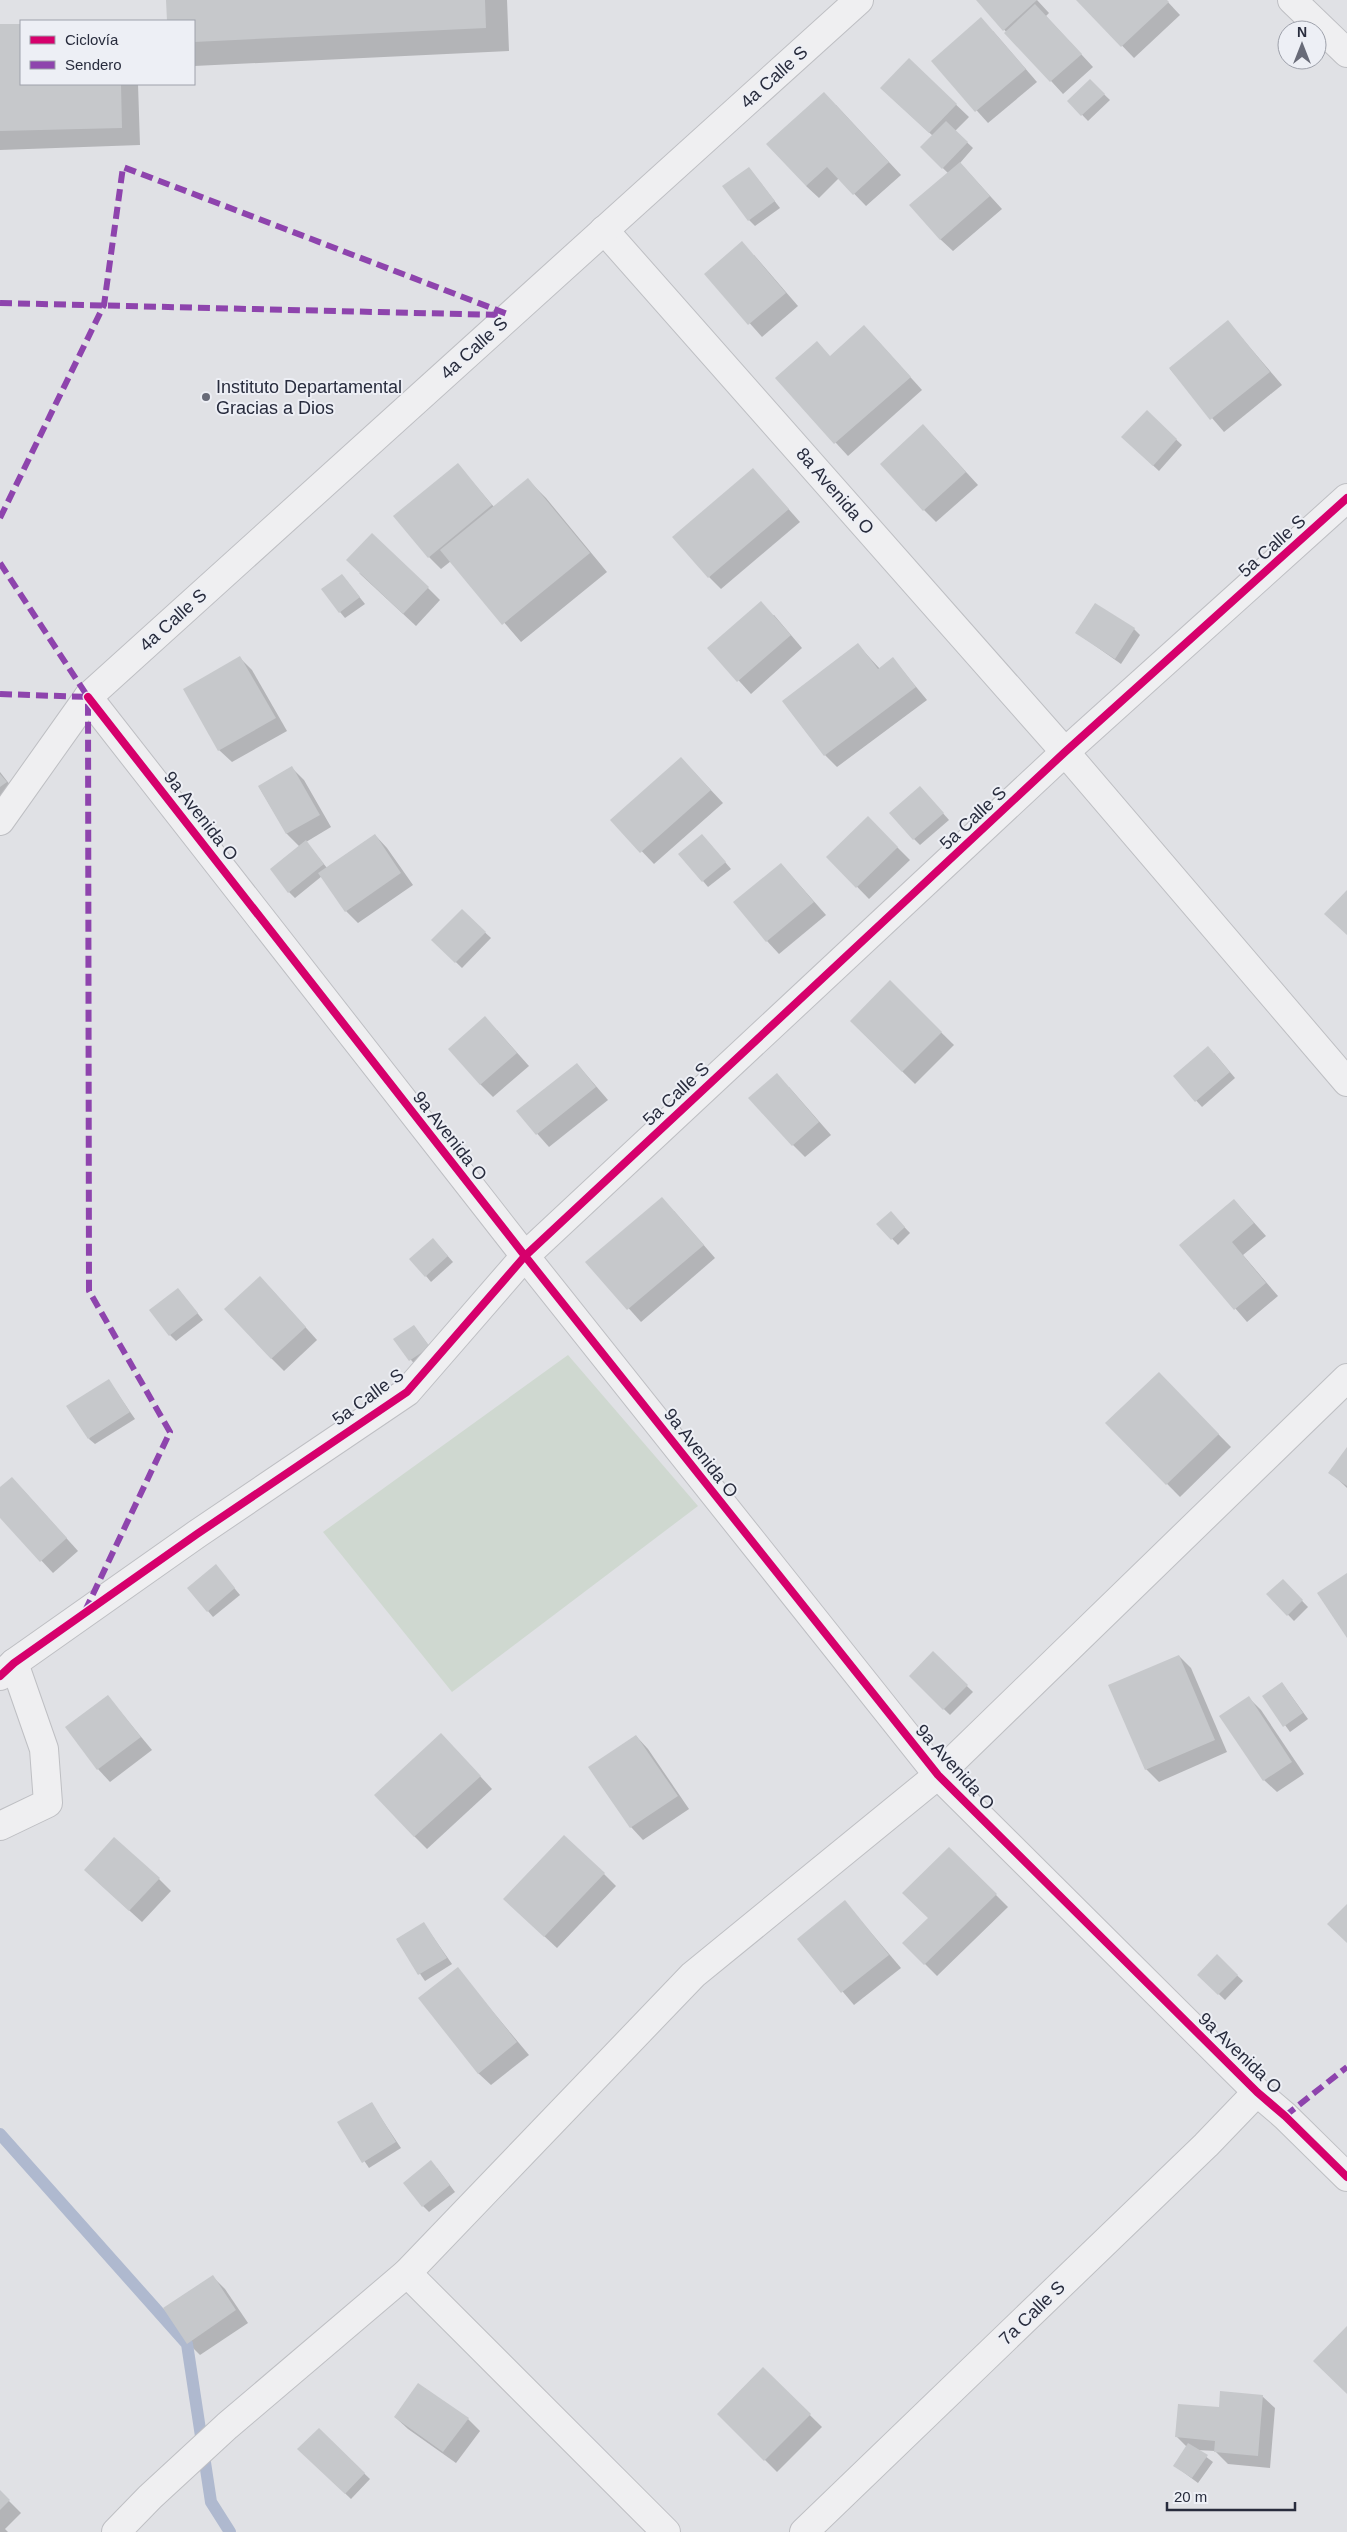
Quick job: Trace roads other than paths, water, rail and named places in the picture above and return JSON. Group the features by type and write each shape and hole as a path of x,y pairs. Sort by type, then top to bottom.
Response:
{"street":[{"name":"4a Calle S","path":"0,821 88,697 859,0"},
{"path":"1292,0 1347,53"},
{"name":"8a Avenida O","path":"604,230 1065,752 1347,1082"},
{"name":"5a Calle S","path":"0,1826 48,1803 44,1749 7,1670 197,1534 407,1392 525,1256 1065,752 1347,498"},
{"name":"9a Avenida O","path":"88,697 525,1256 938,1775 1257,2092 1285,2116 1347,2177"},
{"path":"116,2532 150,2497 226,2426 407,2273 693,1976 938,1775 1347,1378"},
{"name":"7a Calle S","path":"804,2532 1206,2146 1257,2092"},
{"path":"407,2273 666,2532"}],"waterway":[{"path":"0,2134 187,2344 211,2502 230,2532"}],"place":[{"name":"Instituto Departamental Gracias a Dios","path":"206,397"}]}
